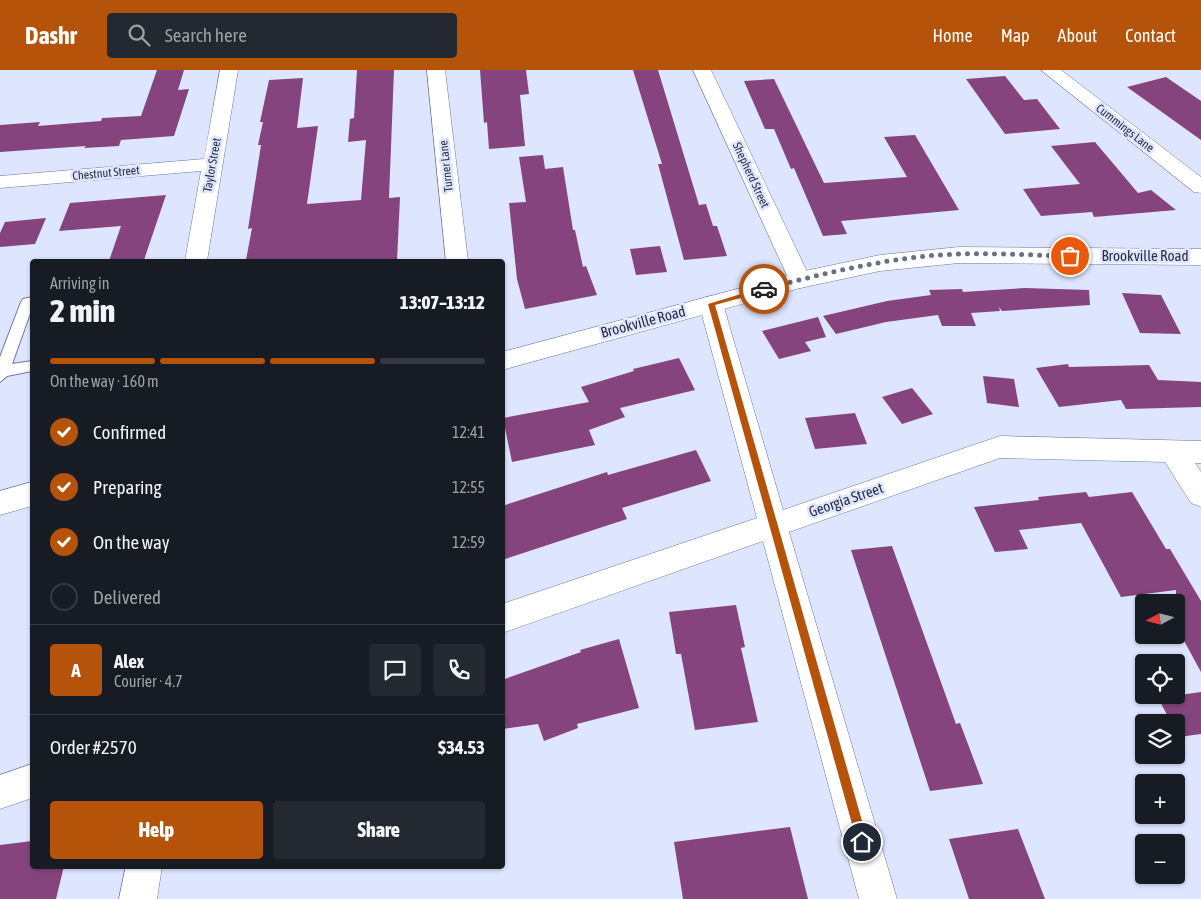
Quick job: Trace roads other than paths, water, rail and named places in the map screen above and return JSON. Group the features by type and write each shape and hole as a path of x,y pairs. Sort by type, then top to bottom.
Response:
{"street":[{"name":"Taylor Street","path":"196,259 229,70"},
{"name":"Turner Lane","path":"436,70 457,259"},
{"name":"Shepherd Street","path":"702,70 800,280"},
{"name":"Cummings Lane","path":"1050,70 1201,187"},
{"name":"Chestnut Street","path":"0,182 212,164"},
{"name":"Brookville Road","path":"505,360 800,280 880,263 959,255 1201,257"},
{"path":"711,304 878,899"},
{"name":"Georgia Street","path":"505,618 1000,446 1201,452"},
{"path":"1172,451 1201,495"},
{"path":"0,503 30,495"},
{"path":"0,792 30,782"},
{"path":"138,899 143,869"}],"lane":[{"path":"1,374 28,302 30,302"},
{"path":"1,374 30,367"}]}
